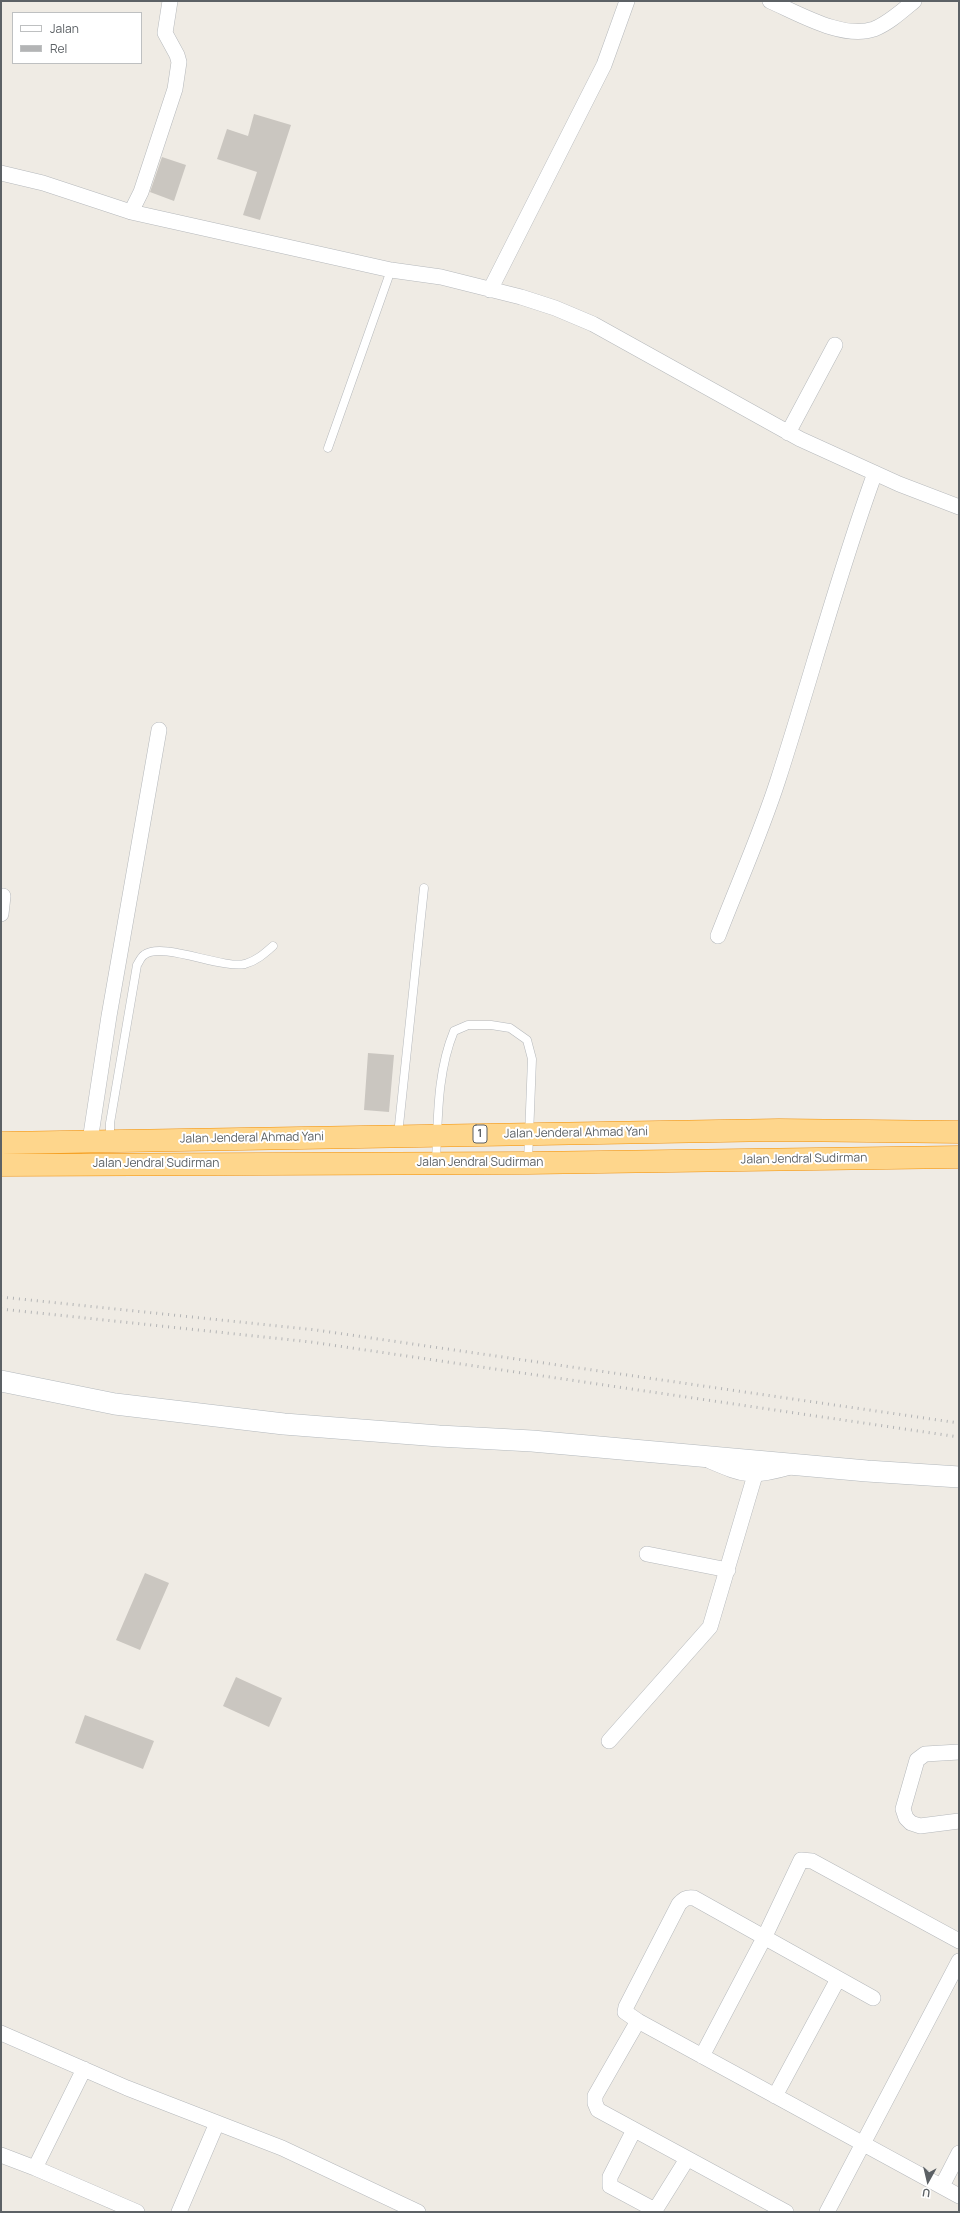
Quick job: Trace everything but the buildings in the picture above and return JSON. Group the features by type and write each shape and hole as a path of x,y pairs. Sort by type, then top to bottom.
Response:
{"highway":[{"name":"Jalan Jenderal Ahmad Yani","path":"1,1143 779,1130 959,1132"},
{"name":"Jalan Jendral Sudirman","path":"1,1165 528,1163 959,1157"}],"street":[{"path":"131,212 141,192 175,89 179,62 177,55 164,33 170,1"},
{"path":"490,290 604,65 626,1"},
{"path":"770,1 833,28 859,31 873,29 887,22 914,1"},
{"path":"1,173 43,184 131,212 392,270 442,277 522,297 555,308 593,324 788,433 874,473 959,507"},
{"path":"788,433 835,345"},
{"path":"718,936 757,839 778,779 838,577 874,473"},
{"path":"100,1141 110,1009 159,730"},
{"path":"1,914 3,896"},
{"path":"1,1381 115,1404 284,1424 532,1441 798,1465 959,1477"},
{"path":"698,1456 744,1475 755,1475 798,1465"},
{"path":"609,1741 706,1632 717,1607 755,1475"},
{"path":"647,1554 728,1570"},
{"path":"959,1752 925,1754 917,1760 903,1809 906,1818 910,1822 920,1826 959,1821"},
{"path":"702,2056 764,1938 801,1860 812,1860 959,1941"},
{"path":"873,1998 694,1898 684,1898 679,1904 626,2007 625,2012 628,2016 959,2196"},
{"path":"827,2212 959,1961"},
{"path":"775,2096 838,1978"},
{"path":"638,2021 595,2096 595,2104 598,2110 786,2212"},
{"path":"1,2033 84,2069 282,2148 418,2212"},
{"path":"34,2168 84,2069"},
{"path":"179,2212 217,2123"},
{"path":"634,2130 610,2177 610,2186 655,2211 687,2159"},
{"path":"942,2186 959,2153"},
{"path":"1,2155 137,2212"}],"lane":[{"path":"328,448 392,270"},
{"path":"398,1136 424,888"},
{"path":"100,1141 110,1122 137,965 144,955 154,951 176,953 230,964 243,964 256,960 273,946"},
{"path":"436,1163 440,1083 446,1049 454,1031 468,1025 510,1028 527,1040 532,1059 531,1134 528,1163"}],"railway":[{"path":"1,1297 316,1330 959,1423"},
{"path":"1,1309 311,1342 959,1437"}]}
